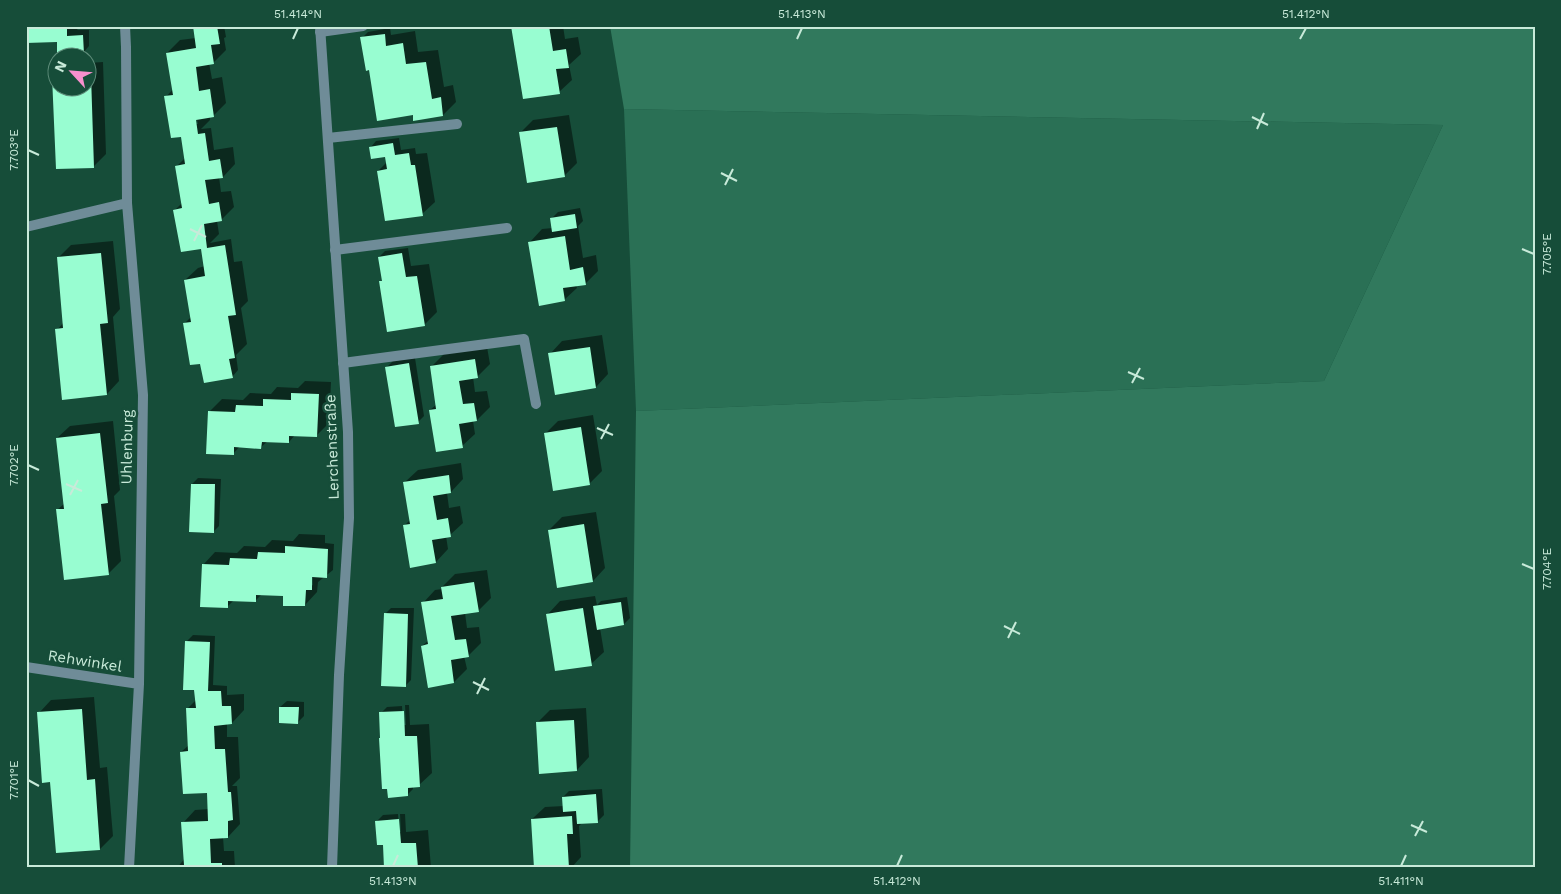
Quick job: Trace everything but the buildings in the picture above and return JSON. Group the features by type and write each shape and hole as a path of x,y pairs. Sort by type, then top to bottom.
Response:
{"street":[{"name":"Uhlenburg","path":"125,26 127,203 143,395 139,684 129,868"},
{"path":"320,29 363,26"},
{"name":"Lerchenstraße","path":"320,29 348,432 349,518 339,675 332,868"},
{"path":"328,138 457,124"},
{"path":"26,227 127,203"},
{"path":"335,250 507,228"},
{"path":"343,363 524,339 536,404"},
{"name":"Rehwinkel","path":"26,666 139,684"}],"green space":[{"path":"610,26 1535,26 1535,868 630,868 636,411 1324,381 1443,125 624,109"},
{"path":"624,109 1443,125 1324,381 636,411"}]}
